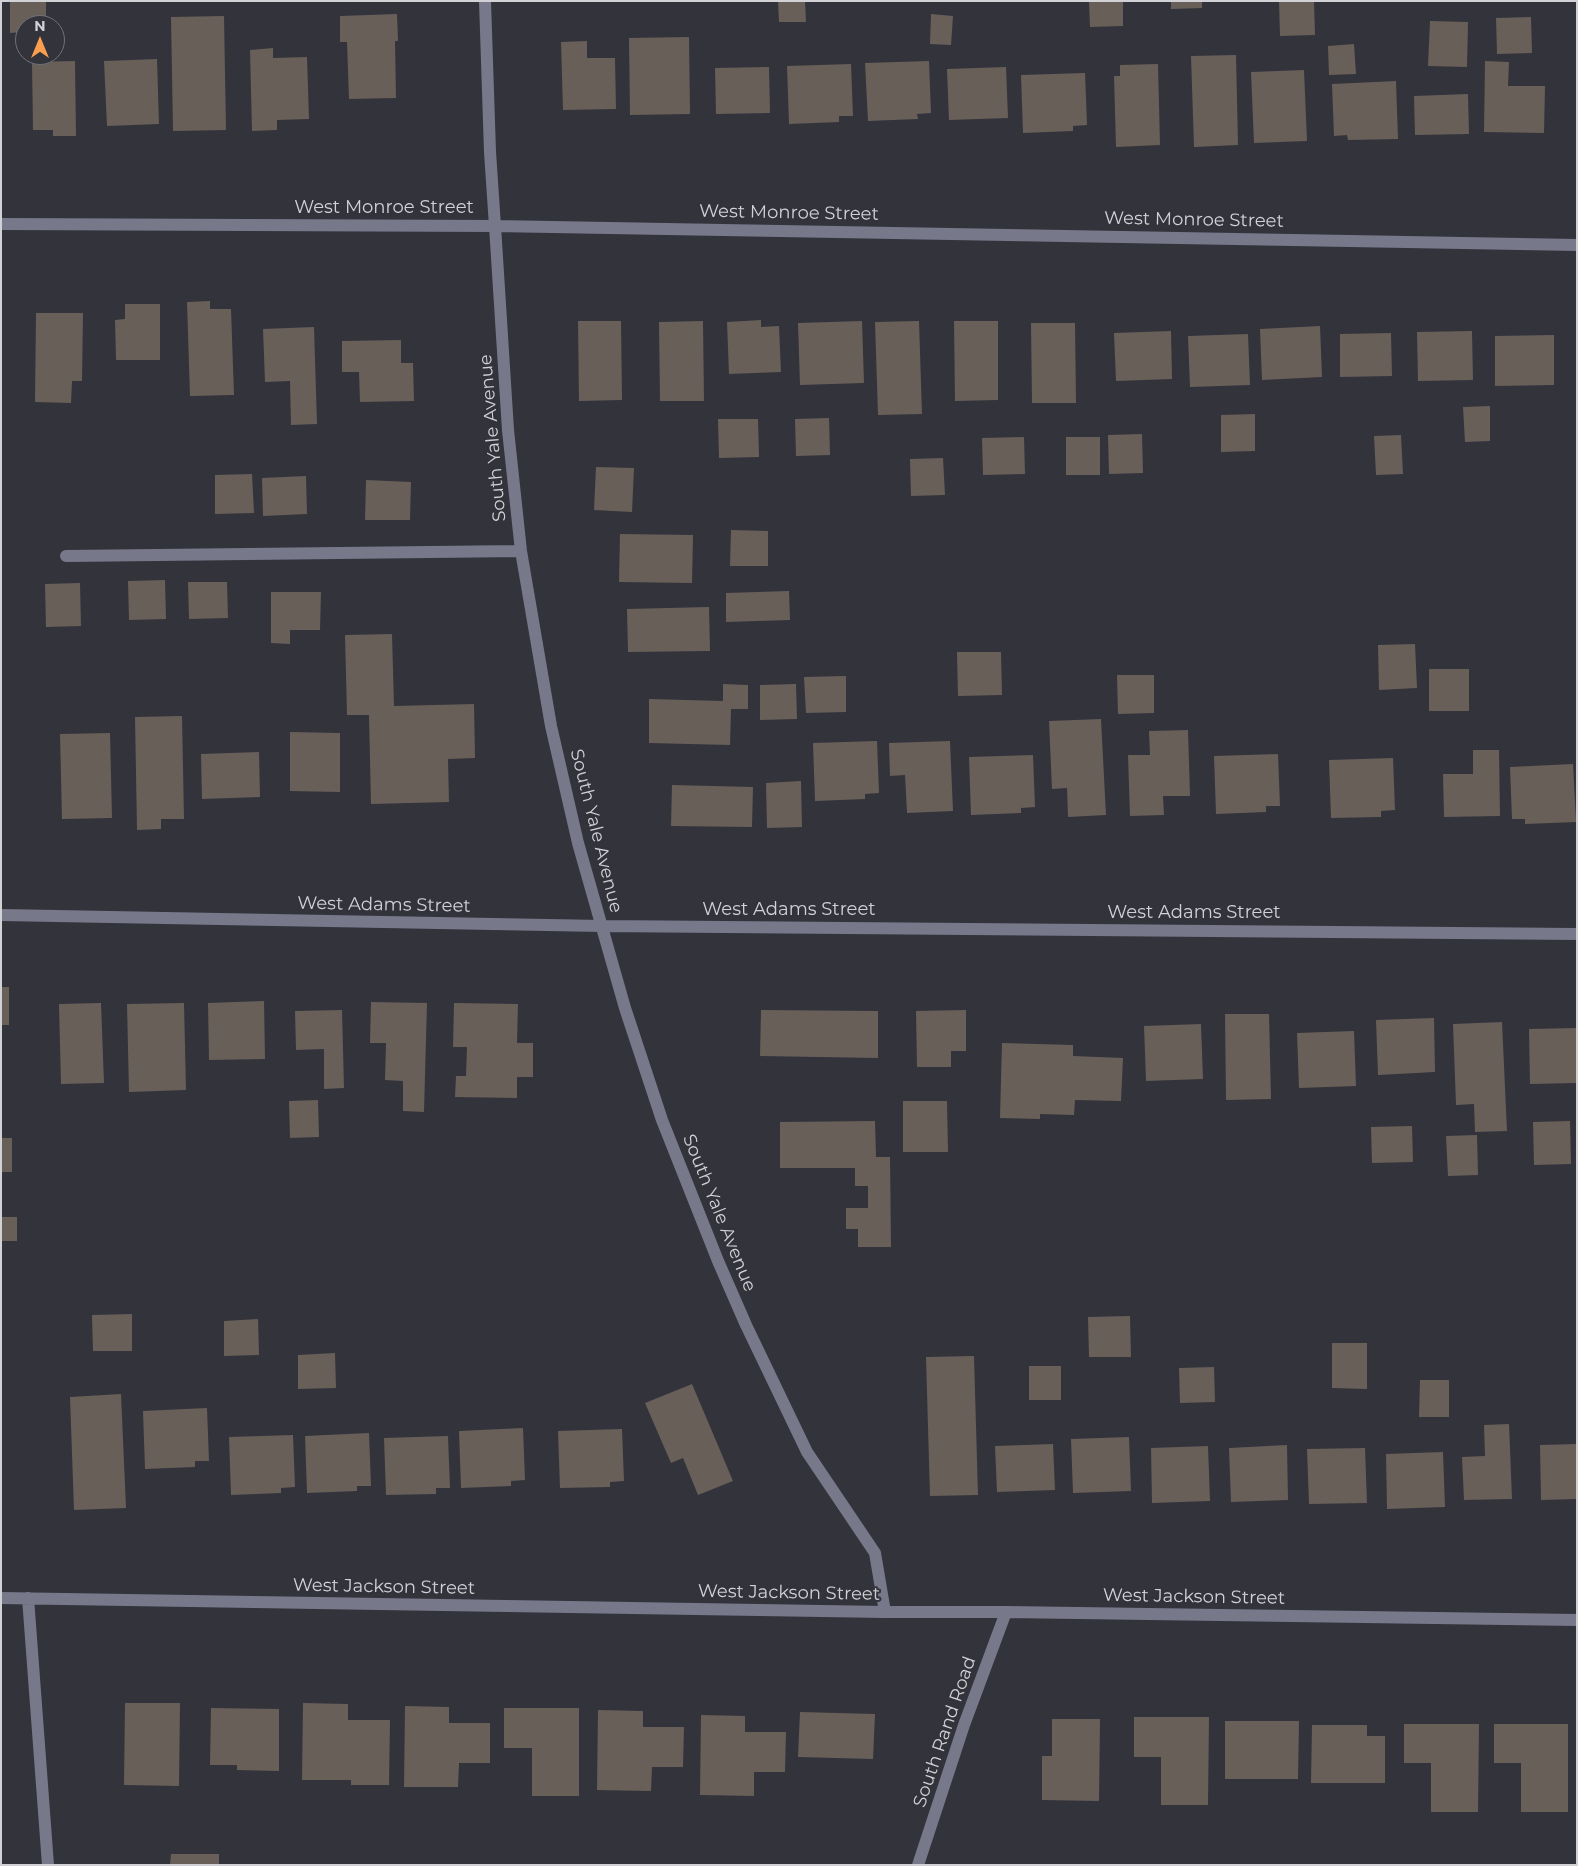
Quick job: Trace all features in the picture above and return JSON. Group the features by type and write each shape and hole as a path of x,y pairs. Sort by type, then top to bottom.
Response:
{"street":[{"name":"South Yale Avenue","path":"485,1 490,152 508,430 521,551 552,726 578,843 625,1008 662,1120 718,1261 746,1325 807,1452 875,1553 884,1612"},
{"name":"West Monroe Street","path":"1,224 495,226 1577,245"},
{"path":"66,556 521,551"},
{"name":"West Adams Street","path":"1,915 602,926 1577,934"},
{"name":"West Jackson Street","path":"1,1598 884,1612 1577,1620"},
{"path":"28,1598 48,1865"},
{"name":"South Rand Road","path":"918,1865 964,1725 1006,1612"}],"building":[{"path":"10,1 46,1 46,15 15,15 15,33 10,33"},
{"path":"778,1 805,1 806,22 779,22"},
{"path":"1089,1 1123,1 1123,26 1090,27"},
{"path":"1171,1 1202,1 1202,8 1171,9"},
{"path":"1279,1 1314,1 1315,35 1280,36"},
{"path":"397,14 398,41 395,41 396,98 349,99 347,42 340,42 340,16"},
{"path":"931,14 953,16 951,45 930,44"},
{"path":"224,16 226,130 173,131 171,17"},
{"path":"1531,17 1532,53 1497,54 1496,18"},
{"path":"1430,21 1468,22 1467,67 1428,66"},
{"path":"689,37 690,114 630,115 629,38"},
{"path":"587,41 587,58 615,58 616,109 563,110 561,42"},
{"path":"1354,44 1356,74 1329,75 1328,46"},
{"path":"273,48 273,58 307,57 309,119 277,120 277,130 252,131 250,50"},
{"path":"1236,55 1238,145 1194,147 1191,56"},
{"path":"157,59 159,124 107,126 104,61"},
{"path":"65,61 75,61 76,136 53,136 53,130 33,130 32,65 65,65"},
{"path":"929,61 931,113 917,114 918,119 868,121 865,63"},
{"path":"1485,61 1509,62 1508,86 1545,86 1544,133 1484,132"},
{"path":"851,64 853,116 839,116 839,122 789,124 787,66"},
{"path":"1158,64 1160,145 1116,147 1114,76 1120,76 1120,65"},
{"path":"769,67 770,113 716,114 715,68"},
{"path":"1006,67 1008,118 949,120 947,69"},
{"path":"1304,70 1307,141 1254,143 1251,72"},
{"path":"1085,73 1087,125 1073,126 1073,131 1023,133 1021,75"},
{"path":"1396,81 1398,139 1348,140 1347,135 1334,136 1332,84"},
{"path":"1468,94 1469,134 1415,135 1414,96"},
{"path":"210,301 210,309 231,309 234,395 190,396 187,302"},
{"path":"125,304 160,304 160,360 116,360 115,320 125,319"},
{"path":"36,313 83,313 82,381 72,381 71,403 35,402"},
{"path":"761,320 761,327 779,326 781,372 729,374 727,322"},
{"path":"578,321 621,321 622,400 579,401"},
{"path":"703,321 704,401 660,401 659,322"},
{"path":"862,321 864,383 800,385 798,323"},
{"path":"919,321 922,414 878,415 875,322"},
{"path":"954,321 998,321 998,400 955,401"},
{"path":"1031,323 1075,323 1076,403 1032,403"},
{"path":"1320,326 1322,377 1262,380 1260,329"},
{"path":"314,327 317,424 291,425 290,381 265,382 263,329"},
{"path":"1171,331 1172,379 1116,381 1114,333"},
{"path":"1472,331 1473,380 1418,381 1417,332"},
{"path":"1391,333 1392,376 1340,377 1340,334"},
{"path":"1248,334 1250,385 1190,387 1188,336"},
{"path":"1554,335 1554,385 1495,386 1495,336"},
{"path":"401,340 401,363 413,363 414,401 360,402 359,372 342,372 342,341"},
{"path":"1490,406 1490,441 1465,442 1463,407"},
{"path":"1255,414 1255,451 1221,452 1221,415"},
{"path":"829,418 830,455 796,456 795,419"},
{"path":"718,419 758,419 759,457 719,458"},
{"path":"1142,434 1143,473 1109,474 1108,435"},
{"path":"1401,435 1403,474 1376,475 1374,436"},
{"path":"1024,437 1025,474 983,475 982,438"},
{"path":"1066,437 1100,437 1100,475 1066,475"},
{"path":"943,458 945,495 911,496 910,459"},
{"path":"596,467 634,468 632,512 594,510"},
{"path":"252,474 254,513 215,514 215,475"},
{"path":"306,476 307,514 263,516 262,478"},
{"path":"366,480 411,482 410,520 365,520"},
{"path":"731,530 768,531 768,566 730,566"},
{"path":"620,534 693,535 692,583 619,582"},
{"path":"165,580 166,619 129,620 128,581"},
{"path":"188,582 227,582 228,618 189,619"},
{"path":"80,583 81,626 46,627 45,584"},
{"path":"789,591 790,620 726,622 726,593"},
{"path":"271,592 321,592 320,630 290,630 290,644 271,643"},
{"path":"709,607 710,651 628,652 627,609"},
{"path":"392,634 394,706 474,704 475,758 448,759 449,802 371,804 369,715 347,715 345,635"},
{"path":"1415,644 1417,688 1379,690 1378,645"},
{"path":"957,652 1001,652 1002,695 958,696"},
{"path":"1429,669 1469,669 1469,711 1429,711"},
{"path":"1117,675 1154,675 1154,713 1118,714"},
{"path":"846,676 846,712 806,713 804,677"},
{"path":"723,684 748,685 748,709 731,709 730,745 649,743 649,699 723,701"},
{"path":"796,684 797,719 760,720 760,685"},
{"path":"182,716 184,819 161,819 161,829 137,830 135,717"},
{"path":"1101,719 1106,815 1068,817 1067,788 1052,789 1049,721"},
{"path":"1188,730 1190,796 1163,796 1164,815 1130,816 1128,755 1150,755 1149,731"},
{"path":"290,732 340,733 340,792 290,791"},
{"path":"110,733 112,818 62,819 60,734"},
{"path":"877,741 879,793 865,794 865,799 815,801 813,743"},
{"path":"950,741 953,811 907,813 905,775 890,776 889,743"},
{"path":"1473,750 1499,750 1500,816 1444,817 1443,774 1473,774"},
{"path":"259,752 260,797 202,799 201,754"},
{"path":"1278,754 1280,806 1266,806 1266,812 1216,814 1214,756"},
{"path":"1033,755 1035,807 1021,808 1021,813 971,815 969,757"},
{"path":"1393,758 1395,810 1381,811 1381,817 1331,818 1329,760"},
{"path":"1573,764 1576,822 1525,824 1525,819 1512,819 1510,767"},
{"path":"801,781 802,827 767,828 766,783"},
{"path":"672,785 753,787 752,827 671,826"},
{"path":"1,987 9,987 9,1025 1,1025"},
{"path":"264,1001 265,1059 209,1060 208,1003"},
{"path":"371,1002 427,1003 424,1112 403,1111 403,1081 385,1080 386,1043 370,1043"},
{"path":"101,1003 104,1083 61,1084 59,1004"},
{"path":"184,1003 186,1090 129,1092 127,1004"},
{"path":"454,1003 518,1004 517,1043 533,1043 533,1077 517,1077 517,1098 455,1097 456,1076 466,1076 467,1047 453,1047"},
{"path":"342,1010 344,1088 324,1089 324,1049 296,1050 295,1011"},
{"path":"761,1010 878,1011 878,1058 760,1056"},
{"path":"966,1010 966,1051 951,1051 951,1067 917,1067 916,1011"},
{"path":"1225,1014 1269,1014 1271,1099 1226,1100"},
{"path":"1434,1018 1435,1072 1378,1075 1376,1020"},
{"path":"1502,1022 1507,1131 1475,1132 1474,1104 1456,1105 1453,1024"},
{"path":"1201,1024 1203,1079 1146,1081 1144,1026"},
{"path":"1577,1028 1577,1083 1530,1084 1529,1029"},
{"path":"1354,1031 1356,1086 1299,1088 1297,1033"},
{"path":"1002,1043 1073,1045 1073,1056 1123,1058 1121,1101 1075,1100 1074,1115 1040,1114 1040,1119 1000,1118"},
{"path":"318,1100 319,1137 290,1138 289,1101"},
{"path":"903,1101 947,1101 948,1152 903,1152"},
{"path":"875,1121 876,1157 890,1157 891,1247 858,1247 858,1229 846,1229 846,1208 868,1208 868,1186 855,1186 855,1168 780,1168 780,1122"},
{"path":"1570,1121 1571,1164 1534,1165 1533,1122"},
{"path":"1412,1126 1413,1162 1372,1163 1371,1127"},
{"path":"1477,1135 1478,1175 1448,1176 1446,1136"},
{"path":"1,1138 12,1138 12,1172 1,1172"},
{"path":"1,1217 17,1217 17,1241 1,1241"},
{"path":"132,1314 132,1351 93,1351 92,1315"},
{"path":"1130,1316 1131,1357 1089,1357 1088,1317"},
{"path":"258,1319 259,1355 224,1356 224,1321"},
{"path":"1332,1343 1367,1343 1367,1389 1332,1388"},
{"path":"335,1353 336,1388 298,1389 298,1355"},
{"path":"974,1356 978,1495 930,1496 926,1357"},
{"path":"1029,1366 1061,1366 1061,1400 1029,1400"},
{"path":"1214,1367 1215,1402 1180,1403 1179,1368"},
{"path":"1420,1380 1449,1380 1449,1417 1419,1417"},
{"path":"692,1384 733,1481 698,1495 683,1458 671,1463 645,1403"},
{"path":"121,1394 126,1508 74,1510 70,1397"},
{"path":"207,1408 209,1461 195,1461 195,1467 145,1469 143,1411"},
{"path":"1509,1424 1512,1499 1464,1500 1462,1457 1485,1456 1484,1425"},
{"path":"523,1428 525,1480 511,1481 511,1486 461,1488 459,1431"},
{"path":"622,1429 624,1481 610,1482 610,1487 560,1488 558,1431"},
{"path":"369,1433 371,1486 357,1486 357,1491 307,1493 305,1436"},
{"path":"293,1435 295,1487 281,1488 281,1493 231,1495 229,1437"},
{"path":"448,1436 450,1488 436,1488 436,1494 386,1495 384,1438"},
{"path":"1129,1437 1131,1491 1073,1493 1071,1439"},
{"path":"1053,1444 1055,1490 997,1492 995,1446"},
{"path":"1577,1444 1577,1499 1541,1500 1540,1445"},
{"path":"1287,1445 1288,1500 1231,1502 1229,1448"},
{"path":"1208,1446 1210,1501 1152,1503 1151,1448"},
{"path":"1365,1448 1367,1503 1309,1504 1307,1449"},
{"path":"1443,1452 1445,1507 1387,1509 1386,1454"},
{"path":"125,1703 180,1703 179,1786 124,1785"},
{"path":"303,1703 348,1704 348,1720 390,1720 389,1785 351,1785 351,1780 302,1780"},
{"path":"405,1706 449,1707 449,1723 490,1723 490,1763 459,1763 458,1787 404,1787"},
{"path":"211,1708 279,1709 279,1771 237,1770 237,1765 210,1765"},
{"path":"504,1708 579,1708 579,1796 532,1796 532,1748 504,1748"},
{"path":"598,1710 643,1711 643,1727 684,1727 683,1767 652,1767 651,1791 597,1790"},
{"path":"800,1712 875,1714 873,1759 798,1757"},
{"path":"701,1715 745,1716 745,1732 786,1732 785,1772 754,1772 754,1796 700,1795"},
{"path":"1134,1717 1209,1717 1208,1805 1161,1805 1161,1757 1134,1757"},
{"path":"1052,1719 1100,1719 1099,1801 1042,1800 1042,1756 1052,1756"},
{"path":"1225,1721 1299,1721 1298,1779 1225,1779"},
{"path":"1404,1724 1479,1724 1478,1812 1431,1812 1431,1763 1404,1763"},
{"path":"1494,1724 1568,1724 1568,1812 1521,1812 1521,1763 1494,1763"},
{"path":"1312,1725 1367,1725 1367,1736 1385,1736 1385,1783 1311,1783"},
{"path":"171,1854 219,1854 219,1865 170,1865"}]}
